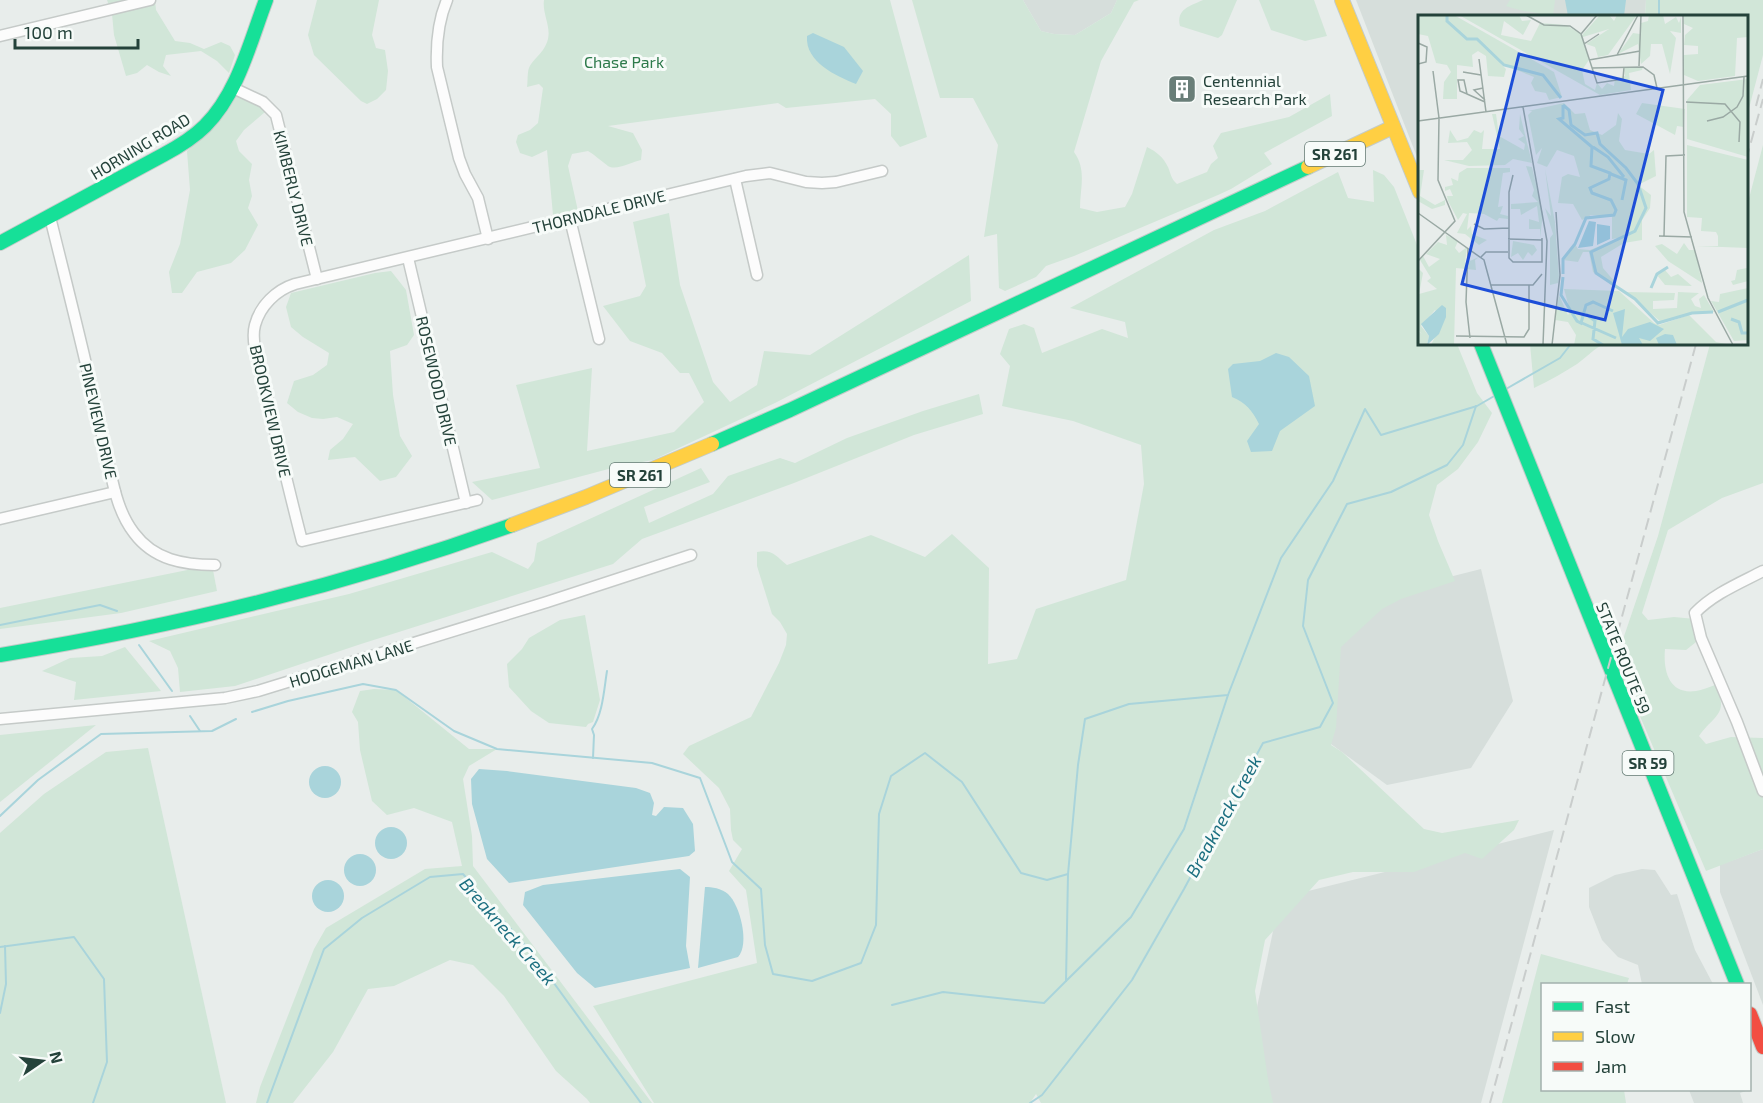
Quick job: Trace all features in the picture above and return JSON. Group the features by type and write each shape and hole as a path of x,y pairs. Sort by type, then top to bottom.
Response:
{"main road":[{"name":"HORNING ROAD","path":"0,243 185,142 212,119 221,108 231,87 266,0"},
{"path":"1342,0 1418,190"},
{"name":"SR 261","path":"0,655 108,637 220,612 376,570 596,493 790,410 1393,127"},
{"name":"STATE ROUTE 59","path":"1481,345 1737,983"},
{"path":"1751,1019 1763,1047"}],"street":[{"path":"0,36 150,0"},
{"path":"447,0 439,32 437,67 459,158 478,198 488,239"},
{"name":"KIMBERLY DRIVE","path":"231,87 263,102 276,116 317,279"},
{"name":"THORNDALE DRIVE","path":"317,279 762,173 822,183 882,171"},
{"path":"735,179 757,274"},
{"name":"PINEVIEW DRIVE","path":"50,217 115,492 123,515 135,534 153,552 177,562 192,565 215,565"},
{"path":"570,219 599,339"},
{"name":"ROSEWOOD DRIVE","path":"302,542 471,502 408,258"},
{"name":"BROOKVIEW DRIVE","path":"302,542 260,370 254,333 260,314 274,296 286,287 317,279"},
{"path":"0,519 115,492"},
{"name":"HODGEMAN LANE","path":"0,719 225,698 258,691 691,555"},
{"path":"1763,571 1715,597 1695,613 1701,638 1737,722 1763,791"}],"shaded area":[{"path":"1023,0 1117,0 1111,13 1075,35 1041,31"},
{"path":"1356,0 1646,0 1645,15 1418,15 1418,159"},
{"path":"1481,569 1513,701 1471,768 1387,785 1331,744 1336,647 1390,592"},
{"path":"1554,830 1481,1103 1264,1103 1245,1064 1280,898"},
{"path":"1763,849 1763,1005 1720,892 1720,865"},
{"path":"1642,869 1655,870 1671,895 1677,894 1695,950 1712,983 1642,983 1638,965 1618,957 1602,940 1589,907 1589,888 1615,875"},
{"path":"1689,1091 1746,1091 1740,1093 1743,1103 1694,1103"}],"green space":[{"path":"107,0 155,0 156,10 175,41 190,43 204,49 221,42 230,46 235,55 229,73 217,61 201,51 166,55 163,66 171,76 147,65 137,73 126,76"},
{"path":"317,0 379,0 372,35 376,48 385,50 388,71 386,90 377,99 367,104 361,101 314,55 308,35"},
{"name":"Chase Park","path":"544,0 890,0 927,137 900,147 891,136 891,114 875,99 786,108 778,103 608,126 633,133 642,150 641,160 620,167 611,167 588,151 572,154 568,166 578,211 553,215 547,150 532,157 520,153 516,142 518,135 530,130 538,123 543,88 539,84 527,87 529,68 548,39"},
{"path":"912,0 1023,0 1041,31 1075,35 1111,13 1117,0 1139,0 1134,2 1101,61 1074,152 1082,172 1080,208 1097,212 1125,207 1132,194 1147,147 1162,158 1177,184 1207,172 1218,158 1213,146 1221,133 1289,117 1330,94 1332,116 1264,153 1272,164 1231,189 1046,266 1036,277 1005,291 999,288 997,234 984,237 998,145 973,98 940,98"},
{"path":"1203,0 1237,0 1222,35 1218,38 1180,26 1179,20 1182,12"},
{"path":"1259,0 1314,0 1327,36 1305,41 1271,30"},
{"path":"1510,0 1555,0 1553,15 1506,6"},
{"path":"1646,0 1763,0 1763,55 1748,112 1748,15 1645,15"},
{"path":"233,94 256,98 265,112 244,130 236,141 239,151 252,164 249,180 252,196 248,208 258,225 245,250 231,263 197,272 182,293 172,293 169,272 180,244 190,190 187,151 213,125"},
{"path":"1763,145 1763,483 1722,498 1668,530 1642,613 1648,620 1674,617 1695,619 1701,638 1686,650 1665,649 1665,665 1670,680 1679,689 1696,691 1715,685 1721,702 1718,714 1699,736 1706,744 1731,737 1763,738 1763,849 1706,871 1616,660 1658,536 1710,345 1748,345 1748,202"},
{"path":"1373,170 1384,175 1394,187 1418,247 1418,345 1457,345 1477,393 1492,413 1478,442 1458,469 1437,485 1429,515 1455,581 1401,599 1382,609 1341,647 1336,728 1331,745 1342,752 1424,829 1442,833 1519,820 1514,830 1482,859 1465,853 1414,872 1353,872 1319,880 1265,940 1255,991 1273,1103 1041,1103 1036,1094 1030,1103 654,1103 593,1006 757,963 746,890 729,871 742,849 733,840 730,809 719,788 683,754 689,746 751,717 786,645 787,634 772,614 757,566 757,552 770,552 787,565 871,535 925,557 952,534 989,568 988,664 1017,659 1036,609 1126,580 1144,484 1141,445 1073,421 1002,406 1010,366 1000,354 1009,329 1024,324 1034,328 1042,353 1102,329 1128,338 1125,322 1070,308 1214,230 1265,211 1338,172 1348,198 1374,202"},
{"path":"669,213 680,285 713,382 730,402 757,385 764,351 810,355 969,255 971,301 775,403 653,460 616,467 492,500 472,482 540,468 516,385 592,368 587,451 674,432 704,402 689,373 680,373 662,353 630,341 603,306 640,296 646,286 633,222"},
{"path":"391,271 406,290 414,335 407,345 390,351 393,395 400,436 412,456 396,477 380,481 355,457 328,460 330,450 343,439 353,424 337,417 312,418 298,412 287,403 294,381 313,375 327,365 329,353 291,327 286,307 291,293"},
{"path":"1530,345 1603,345 1572,367 1534,388"},
{"path":"979,394 983,414 914,435 794,483 642,539 613,564 235,686 180,692 178,668 170,651 149,641 349,594 492,552 528,569 534,561 537,543 701,468 710,482 644,507 649,523 713,494 728,476 780,458 795,463 847,438"},
{"path":"212,565 217,591 121,613 0,629 0,608"},
{"path":"585,615 600,700 593,722 586,727 549,723 531,711 509,687 507,664 529,638 560,620"},
{"path":"125,647 161,691 74,700 76,682 42,671 70,658 102,656"},
{"path":"396,690 469,749 497,749 469,766 463,779 472,836 473,866 652,1103 590,1103 556,1071 504,996 473,965 450,960 394,986 368,989 333,1052 293,1103 256,1103 260,1087 314,949 326,928 425,869 462,866 452,822 414,808 387,815 372,801 360,750 358,722 352,712 360,691"},
{"path":"96,725 0,802 0,735"},
{"path":"148,748 226,1103 0,1103 0,833 44,794 106,752"},
{"path":"1541,954 1629,978 1627,983 1541,983 1541,1091 1624,1091 1626,1103 1502,1103"}],"water":[{"path":"1565,0 1626,0 1624,15 1568,15"},
{"path":"813,33 844,47 863,71 856,84 831,72 816,61 808,45 807,36"},
{"path":"1276,353 1289,357 1309,376 1315,406 1280,431 1272,451 1251,452 1247,441 1259,424 1248,408 1232,397 1228,369 1233,364 1260,361"},
{"path":"325,766 336,771 341,782 336,793 325,798 314,793 309,782 314,771"},
{"path":"479,769 636,788 650,793 654,803 652,815 656,816 664,807 683,808 693,824 695,851 689,856 509,883 487,859 472,804 471,779"},
{"path":"391,827 402,832 407,843 402,854 391,859 380,854 375,843 380,832"},
{"path":"360,854 371,859 376,870 371,881 360,886 349,881 344,870 349,859"},
{"path":"680,869 690,877 686,946 690,968 595,988 577,973 523,905 525,892 543,885"},
{"path":"328,880 339,885 344,896 339,907 328,912 317,907 312,896 317,885"},
{"path":"705,887 722,890 732,899 740,915 743,943 738,957 698,968"}],"waterway":[{"name":"Breakneck Creek","path":"1659,0 1659,15"},
{"name":"Breakneck Creek","path":"1506,389 1560,358 1570,345"},
{"path":"252,712 288,701 363,684 396,690 454,731 497,749 652,763 700,778 732,862 761,889 765,945 773,974 812,981 861,963 876,925 879,814 891,776 925,753 962,782 1021,873 1047,880 1068,874 1078,765 1085,719 1129,704 1228,695 1281,558 1333,481 1365,409 1381,435 1477,406 1496,395"},
{"name":"Breakneck Creek","path":"1030,1103 1042,1095 1132,980 1263,743 1320,727 1333,703 1303,626 1308,580 1347,504 1391,492 1447,465 1463,445 1476,406"},
{"path":"0,625 100,605 117,611"},
{"path":"139,645 172,691"},
{"path":"593,758 592,729 601,709 607,671"},
{"path":"1066,981 1131,917 1184,829 1228,695"},
{"path":"190,716 200,731"},
{"path":"0,816 38,780 101,734 212,731 236,719"},
{"name":"Breakneck Creek","path":"267,1103 324,949 362,918 430,877 463,874 535,957 641,1103"},
{"path":"892,1005 943,992 1044,1003 1066,981 1068,874"},
{"path":"0,947 74,937 104,979 107,1062 93,1103"},
{"path":"0,1013 6,984 5,946"}],"railway":[{"path":"1756,106 1763,79"},
{"path":"1748,153 1763,99"},
{"path":"1490,1103 1696,345"}],"traffic: fast":[{"path":"0,243 169,152 205,126 235,83 266,0"},
{"path":"712,444 790,410 1308,167"},
{"path":"1481,345 1737,983"},
{"path":"0,655 131,631 259,602 386,567 512,525"}],"traffic: slow":[{"path":"1342,0 1418,187"},
{"path":"1308,167 1393,127"},
{"path":"512,525 586,497 712,444"}],"traffic: jam":[{"path":"1751,1017 1763,1047"}],"place":[{"name":"Centennial Research Park","path":"1182,89"}]}
